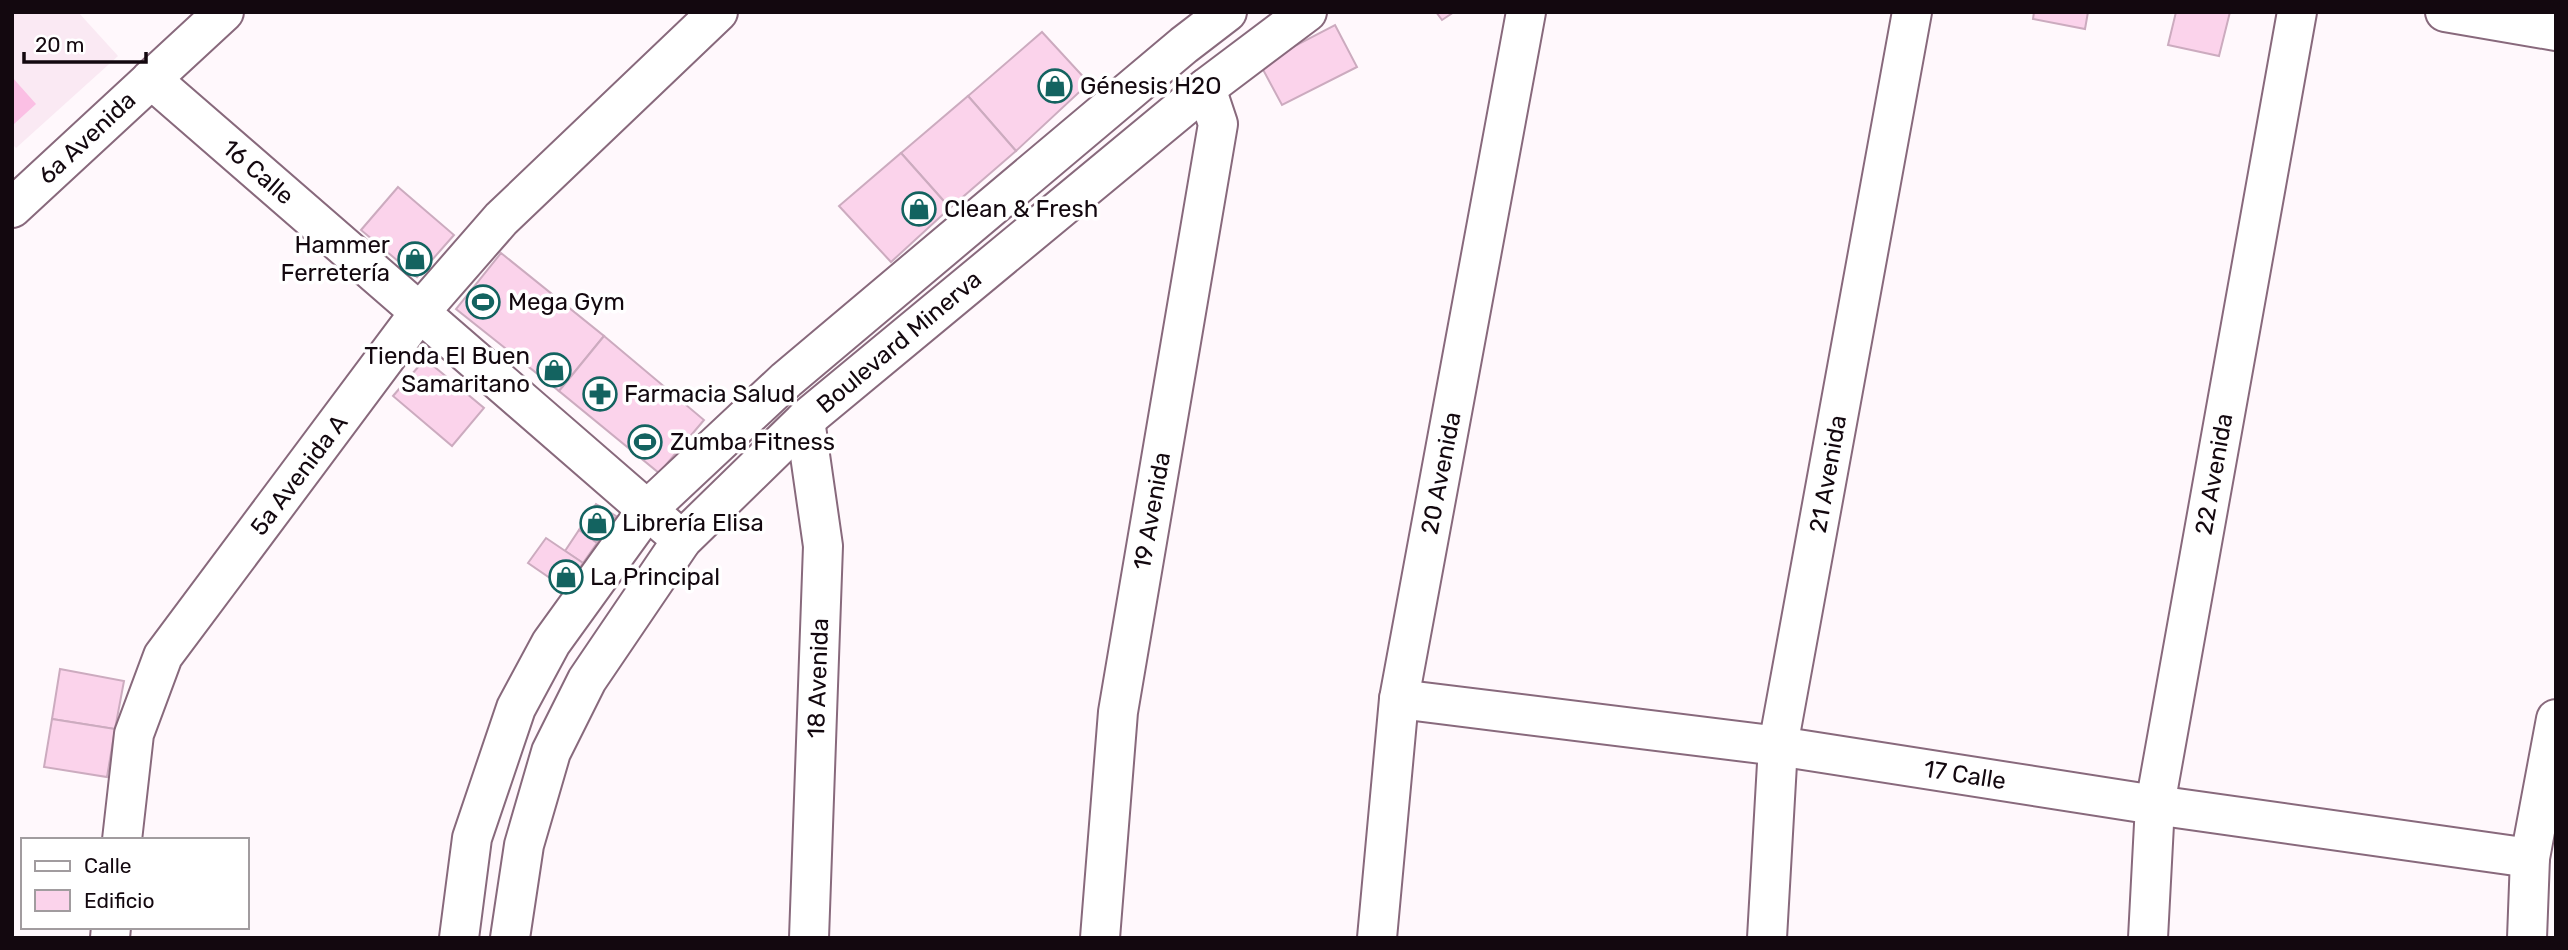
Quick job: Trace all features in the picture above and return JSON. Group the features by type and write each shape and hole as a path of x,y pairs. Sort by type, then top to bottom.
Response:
{"street":[{"name":"6a Avenida","path":"12,208 224,12"},
{"name":"5a Avenida A","path":"122,838 134,734 163,656 419,313 500,219 718,12"},
{"name":"Boulevard Minerva","path":"459,938 472,838 516,708 551,643 647,510 786,380 1163,62 1227,12"},
{"name":"Boulevard Minerva","path":"510,938 524,845 551,752 587,680 682,540 805,420 1206,88 1307,12"},
{"name":"20 Avenida","path":"1377,938 1399,699 1526,12"},
{"name":"21 Avenida","path":"1767,938 1778,746 1912,12"},
{"name":"22 Avenida","path":"2148,938 2155,805 2297,12"},
{"path":"2445,12 2556,31"},
{"name":"16 Calle","path":"151,79 682,540"},
{"name":"19 Avenida","path":"1100,938 1118,712 1217,124 1206,88"},
{"name":"18 Avenida","path":"805,420 823,546 809,938"},
{"name":"17 Calle","path":"1399,699 1778,746 2155,805 2530,858"},
{"path":"2527,938 2530,858 2556,719"}],"shaded area":[{"path":"12,12 78,12 118,56 16,148 12,144"},
{"path":"12,77 36,104 14,124 12,121"}],"building":[{"path":"1436,12 1454,12 1442,20"},
{"path":"2034,12 2088,12 2085,29 2033,19"},
{"path":"2176,12 2230,12 2219,56 2168,45"},
{"path":"1335,25 1357,67 1282,105 1260,64"},
{"path":"1042,32 1089,83 1016,151 968,96"},
{"path":"968,96 1016,151 950,208 901,153"},
{"path":"901,153 950,208 891,262 839,206"},
{"path":"398,187 454,235 417,277 361,230"},
{"path":"501,253 604,336 559,391 456,309"},
{"path":"604,336 704,420 659,473 559,391"},
{"path":"425,359 484,408 452,446 393,396"},
{"name":"Librería Elisa","path":"596,504 616,516 597,543 579,530"},
{"path":"579,530 597,543 583,563 565,551"},
{"path":"546,538 583,563 566,589 528,563"},
{"path":"60,669 124,681 115,729 52,719"},
{"path":"52,719 115,729 107,777 44,767"}],"place":[{"name":"Génesis H2O","path":"1055,86"},
{"name":"Clean & Fresh","path":"919,209"},
{"name":"Hammer Ferretería","path":"415,259"},
{"name":"Mega Gym","path":"483,302"},
{"name":"Tienda El Buen Samaritano","path":"554,370"},
{"name":"Farmacia Salud","path":"600,394"},
{"name":"Zumba Fitness","path":"645,442"},
{"name":"Librería Elisa","path":"597,523"},
{"name":"La Principal","path":"566,577"}]}
